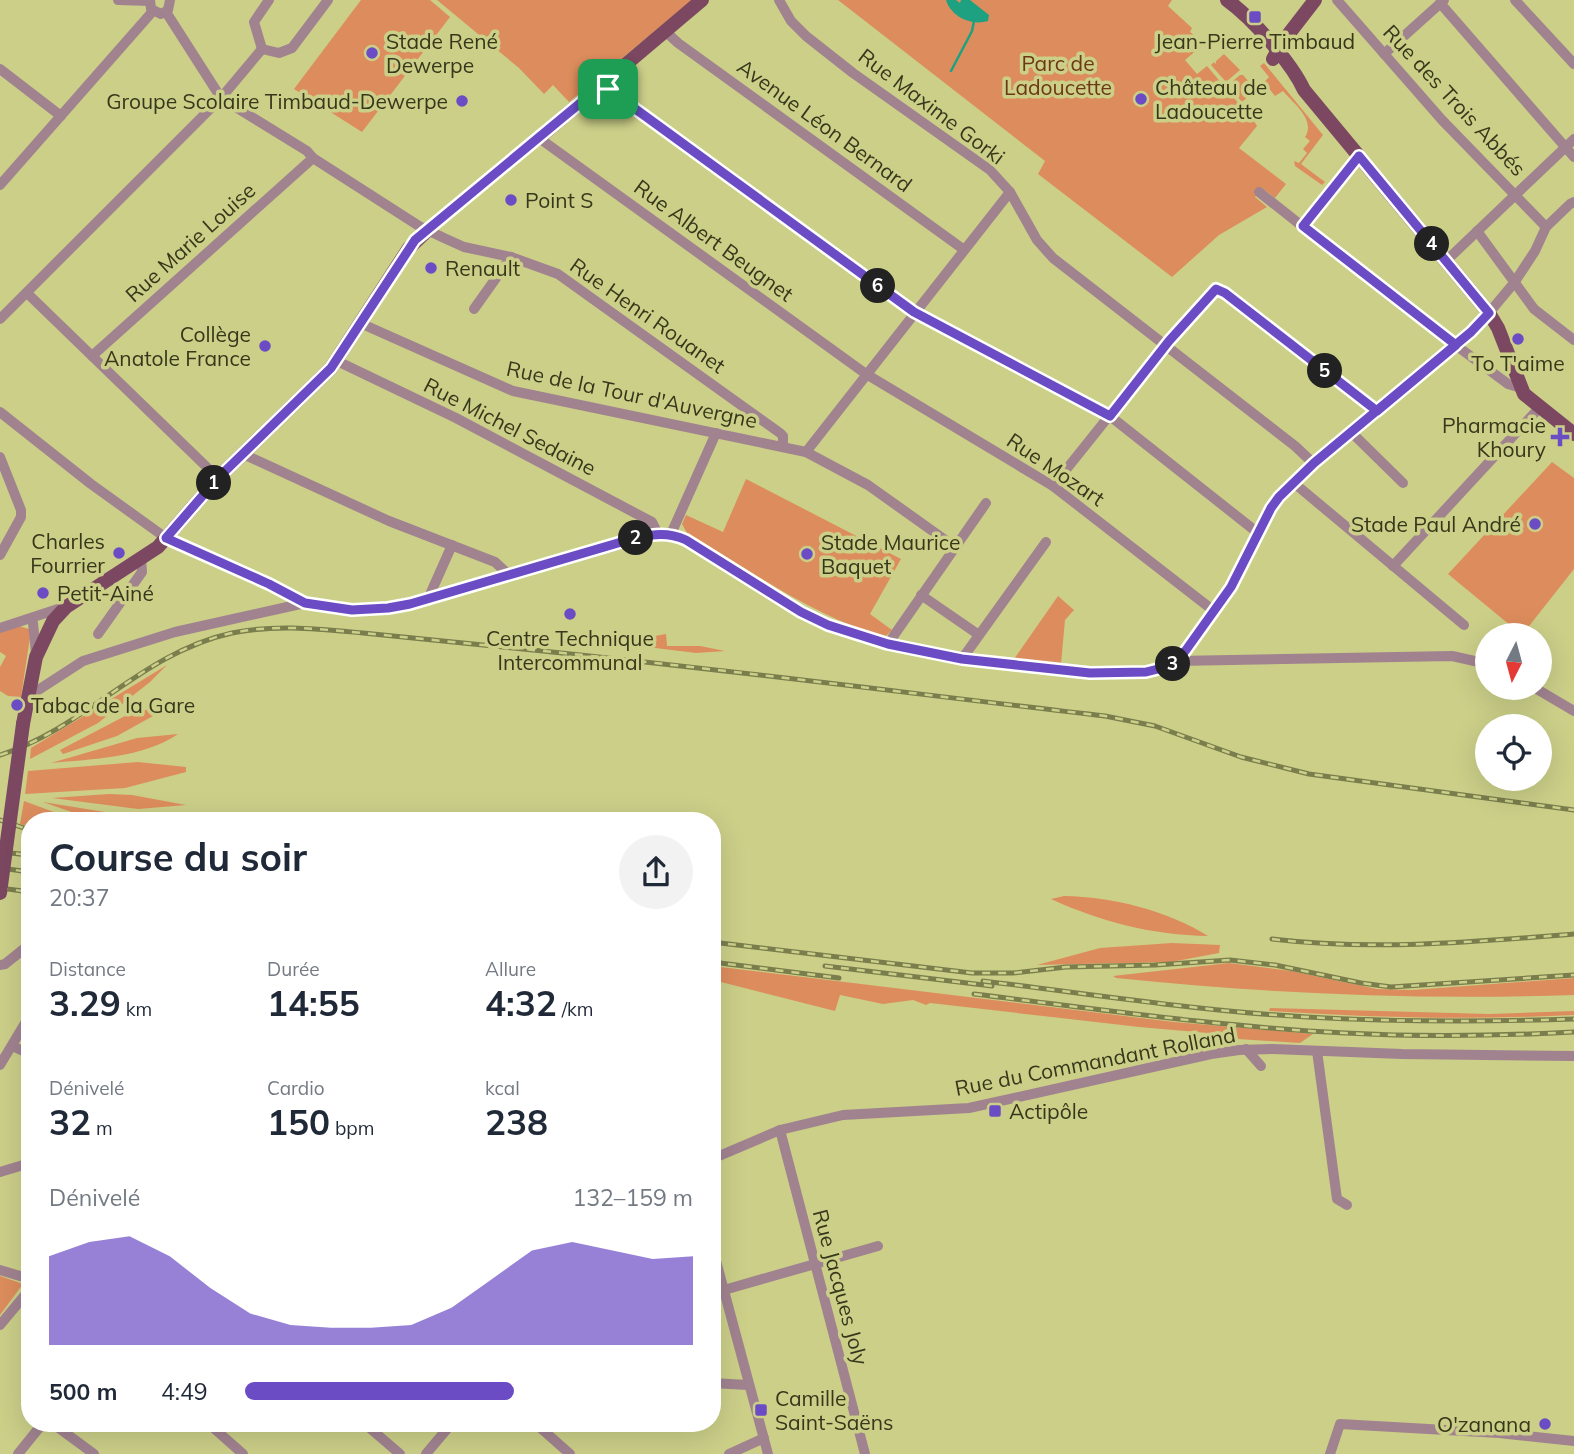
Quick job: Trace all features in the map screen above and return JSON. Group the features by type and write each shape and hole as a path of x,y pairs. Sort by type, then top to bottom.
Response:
{"main road":[{"path":"540,137 702,0"},
{"path":"1216,0 1298,76 1304,90 1489,313 1498,328 1521,388 1528,398 1574,434"},
{"path":"1227,0 1252,22 1275,55"},
{"path":"1275,55 1315,0"},
{"path":"0,893 23,724 36,656 47,619 158,547 218,478 337,361 409,248 429,229"}],"street":[{"path":"118,0 151,4 158,13 166,12 170,8 170,0"},
{"path":"262,49 254,30 254,22 269,0"},
{"path":"262,49 279,52 292,48 328,0"},
{"name":"Rue Maxime Gorki","path":"779,0 791,21 806,36 990,170 1010,192 1045,250 1314,463"},
{"name":"Rue des Trois Abbés","path":"1337,0 1442,120 1516,195 1549,224"},
{"path":"1515,0 1574,64"},
{"path":"1384,54 1442,2 1570,143 1574,158"},
{"path":"0,184 61,116 151,4"},
{"path":"166,12 221,98"},
{"name":"Avenue Léon Bernard","path":"665,31 963,250"},
{"path":"0,319 221,98 262,49"},
{"path":"0,69 61,116"},
{"path":"602,85 914,312 1110,416 1258,533"},
{"name":"Rue Henri Rouanet","path":"221,98 307,151 313,158 419,226 464,247 511,257 558,274 780,433 783,436 783,447"},
{"path":"429,229 540,137"},
{"name":"Rue Albert Beugnet","path":"540,137 866,374"},
{"path":"1446,261 1570,143"},
{"path":"1303,226 1359,156"},
{"name":"Rue Marie Louise","path":"92,356 313,158"},
{"path":"806,452 1010,192"},
{"path":"1259,192 1508,384 1521,388"},
{"path":"1177,661 1231,587 1274,502 1314,463 1456,345 1489,313 1514,283 1549,224 1574,202"},
{"path":"1478,231 1534,309 1574,340"},
{"path":"474,309 511,257"},
{"path":"1054,486 1166,346 1214,291 1220,289 1377,411"},
{"path":"27,293 218,478"},
{"name":"Rue de la Tour d'Auvergne","path":"360,323 513,391 806,452 868,485 955,547"},
{"name":"Rue Michel Sedaine","path":"337,361 468,424 641,516 652,522 658,534"},
{"name":"Rue Mozart","path":"866,374 1054,486 1214,611"},
{"path":"1393,566 1540,407"},
{"path":"0,412 91,484 166,538 305,603 338,609 388,608 428,599 635,538 671,534 686,540 801,612 828,625 888,644 962,659 1090,673 1154,671 1177,661 1452,656 1475,661"},
{"path":"671,534 716,433"},
{"path":"1352,433 1403,483"},
{"path":"243,454 389,521 495,562 509,575"},
{"path":"0,457 21,516 0,555"},
{"path":"1294,483 1464,625"},
{"path":"888,644 986,503"},
{"path":"962,659 1046,542"},
{"path":"428,599 452,545"},
{"path":"98,634 142,572 142,558"},
{"path":"921,595 979,635"},
{"path":"29,696 83,662 113,650 175,632 305,603"},
{"path":"0,628 47,619"},
{"path":"30,621 36,656"},
{"path":"1552,698 1574,711"},
{"path":"0,965 21,951"},
{"path":"0,1065 21,1030"},
{"path":"12,1046 21,1050"},
{"path":"1247,1049 1261,1066"},
{"name":"Rue du Commandant Rolland","path":"721,1155 780,1130 843,1115 969,1108 1212,1054 1247,1049 1574,1056"},
{"path":"1317,1051 1337,1199 1347,1205"},
{"name":"Rue Jacques Joly","path":"780,1130 865,1454"},
{"path":"0,1172 21,1166"},
{"path":"721,1290 878,1247"},
{"path":"0,1270 21,1276"},
{"path":"0,1325 21,1300"},
{"path":"721,1300 768,1454"},
{"path":"721,1384 748,1385"},
{"path":"1330,1454 1340,1424 1499,1433 1574,1441"},
{"path":"18,1454 36,1432"},
{"path":"64,1432 94,1454"},
{"path":"218,1432 243,1454"},
{"path":"374,1432 397,1453"},
{"path":"426,1454 444,1432"},
{"path":"545,1432 570,1454"},
{"path":"729,1454 764,1437"}],"green space":[{"name":"Stade René Dewerpe","path":"361,0 430,0 450,17 362,132 294,89"},
{"path":"437,0 692,0 569,102 553,85 544,94 519,68"},
{"name":"Parc de Ladoucette","path":"838,0 1172,0 1168,6 1192,28 1190,32 1205,43 1185,60 1197,74 1207,66 1257,126 1239,148 1286,184 1275,198 1262,188 1255,197 1267,207 1219,235 1172,277 1038,174 1045,161"},
{"path":"1224,54 1240,70 1226,82 1211,65 1214,62 1216,64"},
{"path":"1264,63 1323,135 1301,164 1325,182 1322,185 1295,166 1294,161 1299,163 1307,153 1303,149 1310,141 1305,137 1308,124 1302,112 1283,91 1275,96 1264,82 1269,77 1260,66"},
{"path":"1240,75 1251,84 1245,89 1250,95 1242,102 1228,85"},
{"name":"Stade Paul André","path":"1552,462 1574,478 1574,569 1531,623 1507,623 1448,574"},
{"name":"Stade Maurice Baquet","path":"746,479 901,559 870,614 892,630 885,637 807,605 687,533 682,524 686,515 723,532"},
{"path":"1058,596 1074,610 1065,620 1061,664 1014,659"},
{"path":"19,626 29,629 30,637 21,697 8,696 0,691 0,667 6,656 0,652 0,633"},
{"path":"666,634 667,646 700,646 725,651 696,653 615,643"},
{"path":"167,665 98,723 30,759 31,748"},
{"path":"160,706 162,711 117,736 63,754 60,750 125,716"},
{"path":"178,734 133,753 51,763 137,738"},
{"path":"138,762 186,767 186,772 125,788 25,794 28,771"},
{"path":"132,795 186,805 138,809 52,798"},
{"path":"24,801 54,812 22,812"},
{"path":"43,802 105,812 71,812"},
{"path":"1064,896 1120,902 1157,912 1208,936 1127,926 1051,899"},
{"path":"1172,943 1220,945 1219,953 1171,962 1037,965 1100,948"},
{"path":"1229,963 1291,971 1377,989 1412,990 1574,978 1574,995 1459,997 1345,994 1231,988 1113,976"},
{"path":"721,967 1174,1022 1313,1034 1300,1043 1238,1039 1231,1035 930,1003 926,1005 913,1000 883,1004 840,995 835,1011 721,982"},
{"path":"1270,1008 1489,1014 1574,1011 1574,1015 1383,1017 1269,1011"},
{"path":"0,1276 21,1283 21,1287 0,1315"}],"shaded area":[{"path":"946,0 960,3 961,0 970,0 989,15 988,21 963,19 952,11"}],"waterway":[{"path":"951,71 972,31 974,21"}],"railway":[{"path":"0,755 31,743 60,727 141,673 199,643 248,630 298,628 639,661 1105,716 1155,726 1241,757 1309,774 1574,810"},
{"path":"0,820 21,827"},
{"path":"0,852 21,854"},
{"path":"0,868 21,871"},
{"path":"0,888 21,891"},
{"path":"1272,939 1385,945 1574,934"},
{"path":"721,943 972,973 1230,960 1275,965 1391,987 1574,975"},
{"path":"721,963 839,978"},
{"path":"825,966 992,986"},
{"path":"983,981 1185,1006 1307,1017 1441,1021 1574,1019"},
{"path":"974,994 1160,1017 1299,1030 1431,1035 1574,1032"}],"place":[{"name":"Jean-Pierre Timbaud","path":"1255,17"},
{"name":"Stade René Dewerpe","path":"372,53"},
{"name":"Château de Ladoucette","path":"1141,99"},
{"name":"Groupe Scolaire Timbaud-Dewerpe","path":"462,101"},
{"name":"Point S","path":"511,200"},
{"name":"Renault","path":"431,268"},
{"name":"To T'aime","path":"1518,339"},
{"name":"Collège Anatole France","path":"265,346"},
{"name":"Pharmacie Khoury","path":"1560,437"},
{"name":"Stade Paul André","path":"1535,524"},
{"name":"Charles Fourrier","path":"119,553"},
{"name":"Stade Maurice Baquet","path":"807,554"},
{"name":"Petit-Ainé","path":"43,593"},
{"name":"Centre Technique Intercommunal","path":"570,614"},
{"name":"Tabac de la Gare","path":"17,705"},
{"name":"Actipôle","path":"995,1111"},
{"name":"Camille Saint-Saëns","path":"761,1410"},
{"name":"O'zanana","path":"1545,1424"}],"route":[{"path":"608,89 602,85 415,240 337,361 218,478 166,538 305,603 338,609 369,610 410,604 635,538 671,534 686,540 801,612 828,625 888,644 962,659 1090,673 1154,671 1177,661 1214,611 1231,587 1274,502 1314,463 1352,433 1471,332 1489,313 1359,156 1303,226 1403,306 1456,345 1377,411 1220,289 1216,289 1169,341 1110,416 914,312 608,89"}]}
